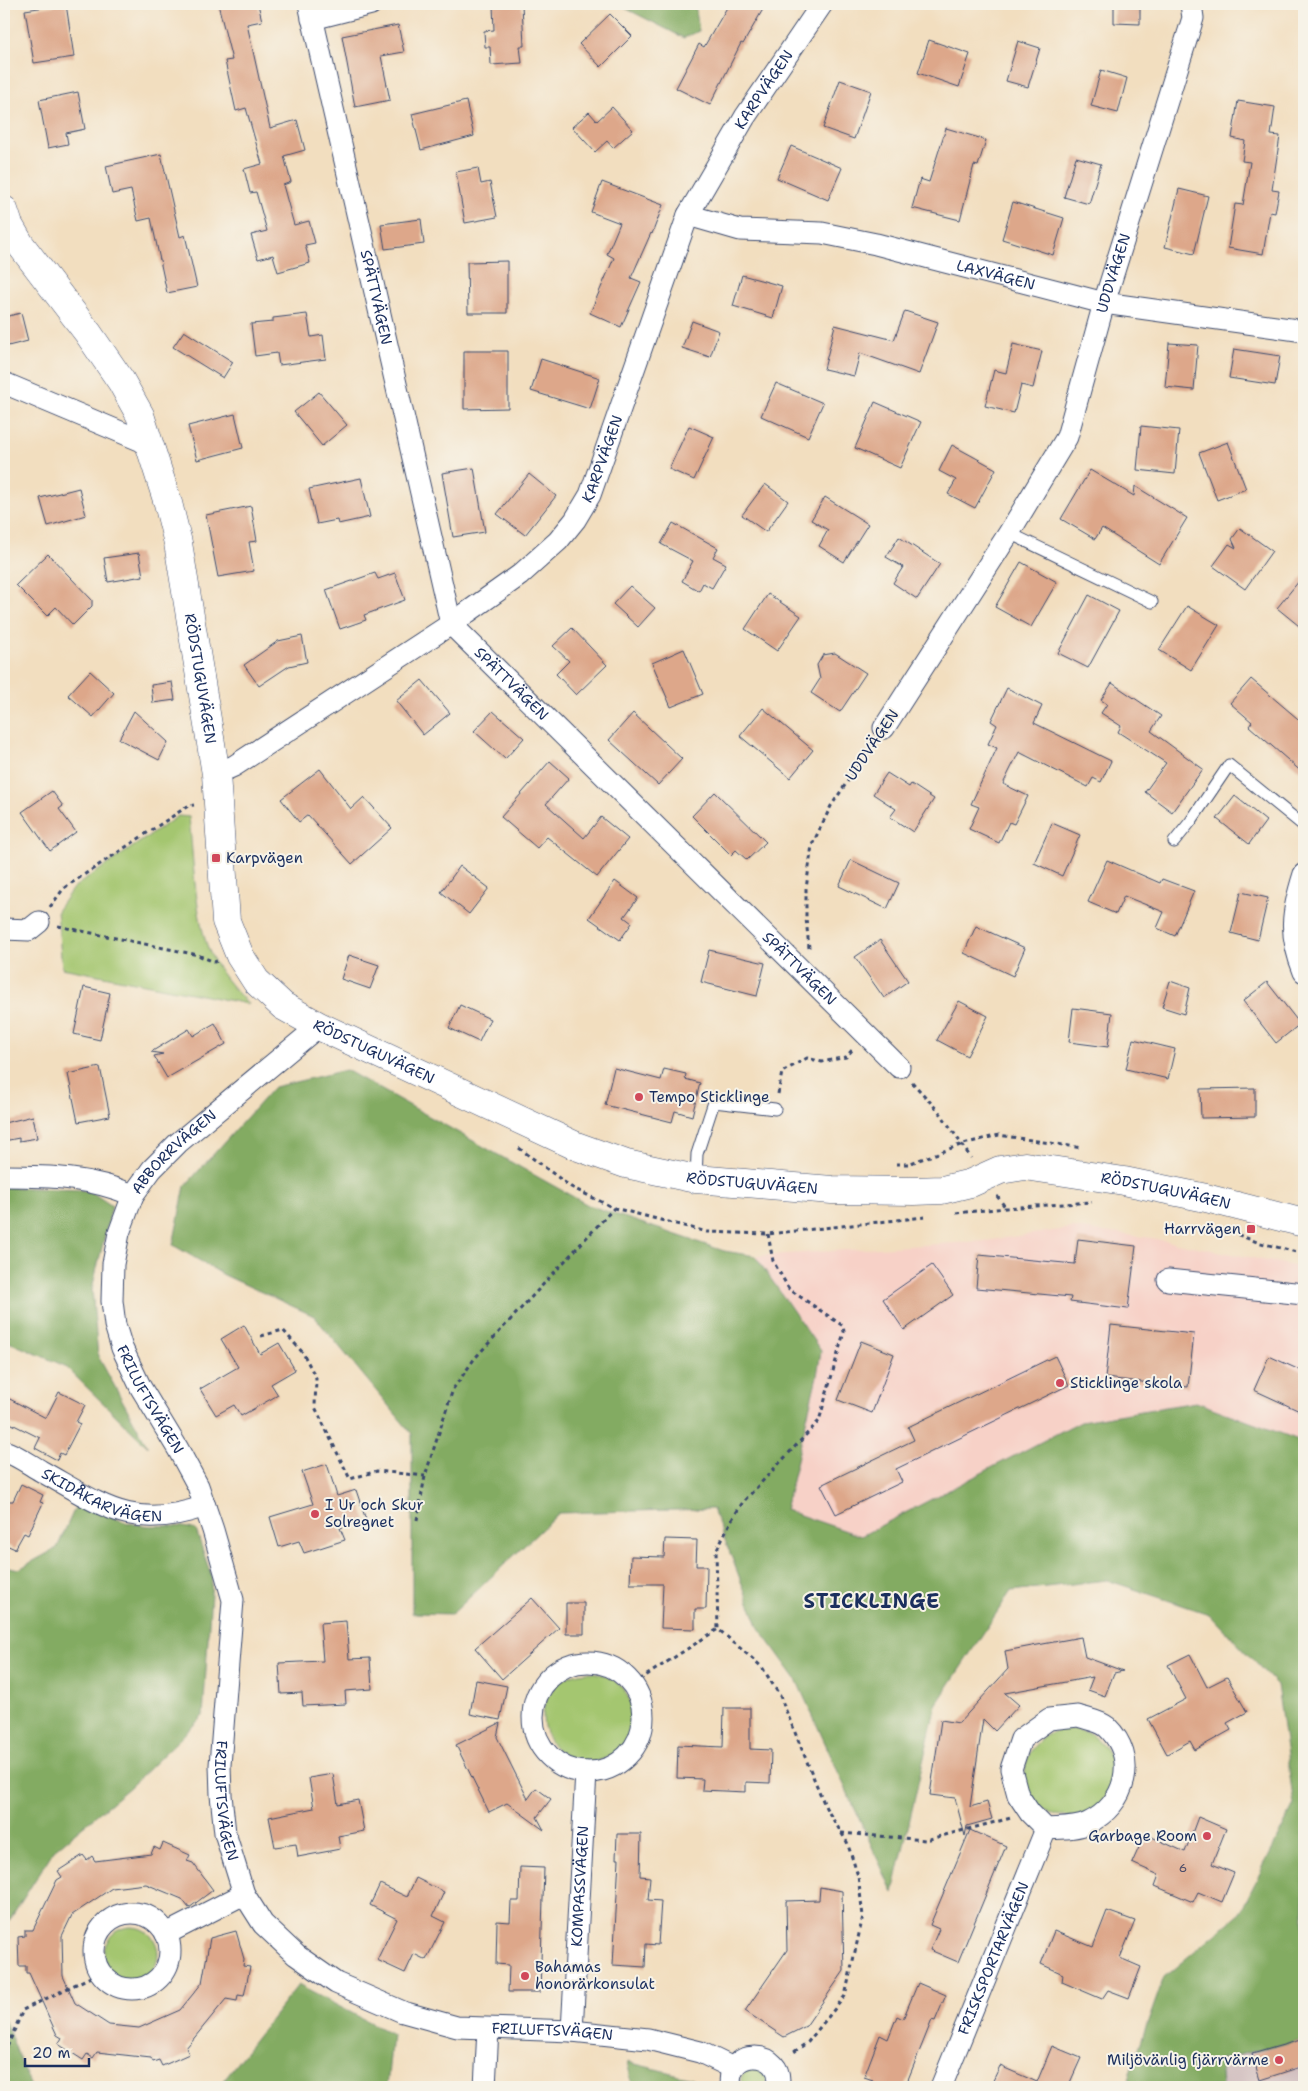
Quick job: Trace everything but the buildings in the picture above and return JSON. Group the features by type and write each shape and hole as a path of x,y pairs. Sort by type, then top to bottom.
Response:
{"street":[{"path":"310,11 371,4"},
{"name":"KARPVÄGEN","path":"216,774 234,766 451,624 520,575 558,541 575,520 590,494 688,215 745,117 822,4"},
{"name":"UDDVÄGEN","path":"884,728 1009,533 1067,437 1104,303 1193,18 1191,4"},
{"name":"SPÄTTVÄGEN","path":"310,11 451,624 899,1067"},
{"name":"LAXVÄGEN","path":"688,215 740,230 822,233 876,244 1104,303 1304,331"},
{"name":"RÖDSTUGUVÄGEN","path":"6,221 20,244 88,333 140,414 168,503 178,543 220,801 226,920 240,956 256,981 284,1006 319,1026 576,1146 626,1164 696,1179 832,1190 942,1190 971,1182 1000,1170 1024,1166 1124,1181 1197,1196 1304,1223"},
{"path":"4,383 149,444"},
{"path":"1304,874 1292,918 1294,941 1304,972"},
{"path":"4,929 29,930 39,922"},
{"name":"ABBORRVÄGEN","path":"4,1176 83,1179 113,1186 133,1195 152,1169 178,1143 319,1026"},
{"name":"FRILUFTSVÄGEN","path":"133,1195 119,1233 113,1264 112,1301 115,1325 122,1348 141,1388 198,1486 233,1600 220,1765 221,1795 225,1832 244,1894 264,1924 296,1955 336,1983 403,2012 457,2027 572,2031 648,2039 700,2052 732,2078"},
{"path":"1168,1280 1304,1294"},
{"name":"SKIDÅKARVÄGEN","path":"4,1451 116,1512 163,1517 204,1506"},
{"path":"588,1661 606,1664 623,1674 633,1684 642,1704 641,1732 633,1748 621,1761 604,1770 586,1772 568,1769 551,1759 539,1744 533,1726 533,1707 540,1689 552,1674 569,1665 588,1661"},
{"path":"1078,1716 1106,1726 1122,1750 1126,1774 1120,1792 1106,1813 1087,1824 1046,1829 1030,1813 1018,1795 1012,1769 1021,1739 1049,1719 1078,1716"},
{"name":"KOMPASSVÄGEN","path":"572,2031 586,1772"},
{"name":"FRISKSPORTARVÄGEN","path":"941,2087 1046,1829"},
{"path":"166,1934 244,1894"},
{"path":"124,1914 142,1915 159,1924 166,1934 170,1946 170,1958 166,1971 146,1987 134,1990 121,1988 110,1982 101,1972 96,1961 94,1949 97,1937 103,1926 113,1918 124,1914"},
{"path":"485,2087 488,2029"},
{"path":"732,2078 745,2058 761,2057 774,2066 779,2078 778,2087"}],"lane":[{"path":"1009,533 1152,602"},
{"path":"1174,842 1191,821 1229,765 1304,826"},
{"path":"696,1179 697,1154 714,1102 775,1109"}],"path":[{"name":"UDDVÄGEN","path":"812,979 806,918 806,889 812,845 831,806 884,728"},
{"path":"220,801 188,806 64,888 39,922 198,955 214,962 240,956"},
{"path":"775,1109 782,1072 807,1058 822,1062 846,1057 865,1032"},
{"path":"899,1067 941,1114 963,1144 982,1177 1006,1208"},
{"path":"890,1164 908,1164 963,1144 999,1135 1084,1148"},
{"path":"417,1520 425,1476 453,1389 474,1358 614,1208"},
{"path":"768,1234 773,1261 789,1288 842,1326 844,1332 819,1420 743,1502 716,1551 718,1630 762,1667 780,1696 826,1808 847,1842 858,1876 863,1916 845,1996 808,2042 774,2066"},
{"path":"261,1336 283,1330 303,1352 316,1378 315,1406 350,1479 377,1471 425,1476"},
{"path":"633,1684 718,1630"},
{"path":"841,1833 926,1840 1030,1813"},
{"path":"4,2054 23,2010 101,1972"}],"shaded area":[{"name":"Sticklinge skola","path":"1073,1228 1151,1238 1304,1268 1304,1442 1196,1402 1081,1421 861,1536 784,1510 821,1351 755,1256 985,1241"},
{"path":"1304,2039 1304,2087 1222,2087 1220,2060"}],"green space":[{"path":"617,4 695,4 699,31 684,38"},
{"path":"178,816 189,817 198,907 201,925 211,955 219,969 248,1004 62,968 57,911 73,888"},
{"path":"346,1070 588,1205 724,1251 755,1256 821,1351 817,1376 785,1510 861,1536 1081,1421 1196,1402 1304,1442 1304,2039 1220,2060 1222,2087 1125,2087 1164,1977 1240,1913 1294,1805 1277,1685 1209,1614 1107,1580 1011,1591 936,1705 893,1893 796,1679 759,1628 713,1509 559,1513 452,1614 412,1613 412,1434 314,1316 224,1275 173,1245 185,1186 274,1087"},
{"path":"4,1187 81,1190 93,1193 112,1206 92,1289 98,1356 148,1447 65,1366 4,1340"},
{"path":"78,1501 127,1522 196,1530 212,1578 203,1716 130,1787 54,1850 4,1929 4,1566 19,1569 57,1548"},
{"path":"588,1672 605,1676 620,1685 629,1700 633,1717 629,1734 620,1749 605,1758 588,1762 571,1758 556,1749 547,1734 543,1717 547,1700 556,1685 571,1676"},
{"path":"1060,1729 1078,1729 1094,1736 1106,1748 1113,1764 1113,1782 1106,1798 1094,1810 1078,1817 1060,1817 1044,1810 1032,1798 1025,1782 1025,1764 1032,1748 1044,1736"},
{"path":"131,1927 141,1929 150,1935 156,1944 158,1954 156,1964 150,1973 141,1979 131,1981 121,1979 112,1973 106,1964 104,1954 106,1944 112,1935 121,1929"},
{"path":"298,1985 392,2034 387,2087 218,2087"},
{"path":"4,2019 31,2087 4,2087"},
{"path":"627,2062 692,2078 701,2087 633,2087"},
{"path":"751,2067 759,2068 765,2072 767,2079 766,2087 743,2087 742,2075"}],"place":[{"name":"Karpvägen","path":"216,858"},
{"name":"Tempo Sticklinge","path":"639,1097"},
{"name":"Harrvägen","path":"1251,1229"},
{"name":"Sticklinge skola","path":"1060,1383"},
{"name":"I Ur och Skur Solregnet","path":"315,1514"},
{"name":"Garbage Room","path":"1207,1836"},
{"name":"Bahamas honorärkonsulat","path":"525,1976"},
{"name":"Miljövänlig fjärrvärme","path":"1279,2060"}],"district":[{"name":"STICKLINGE","path":"872,1601"}]}
